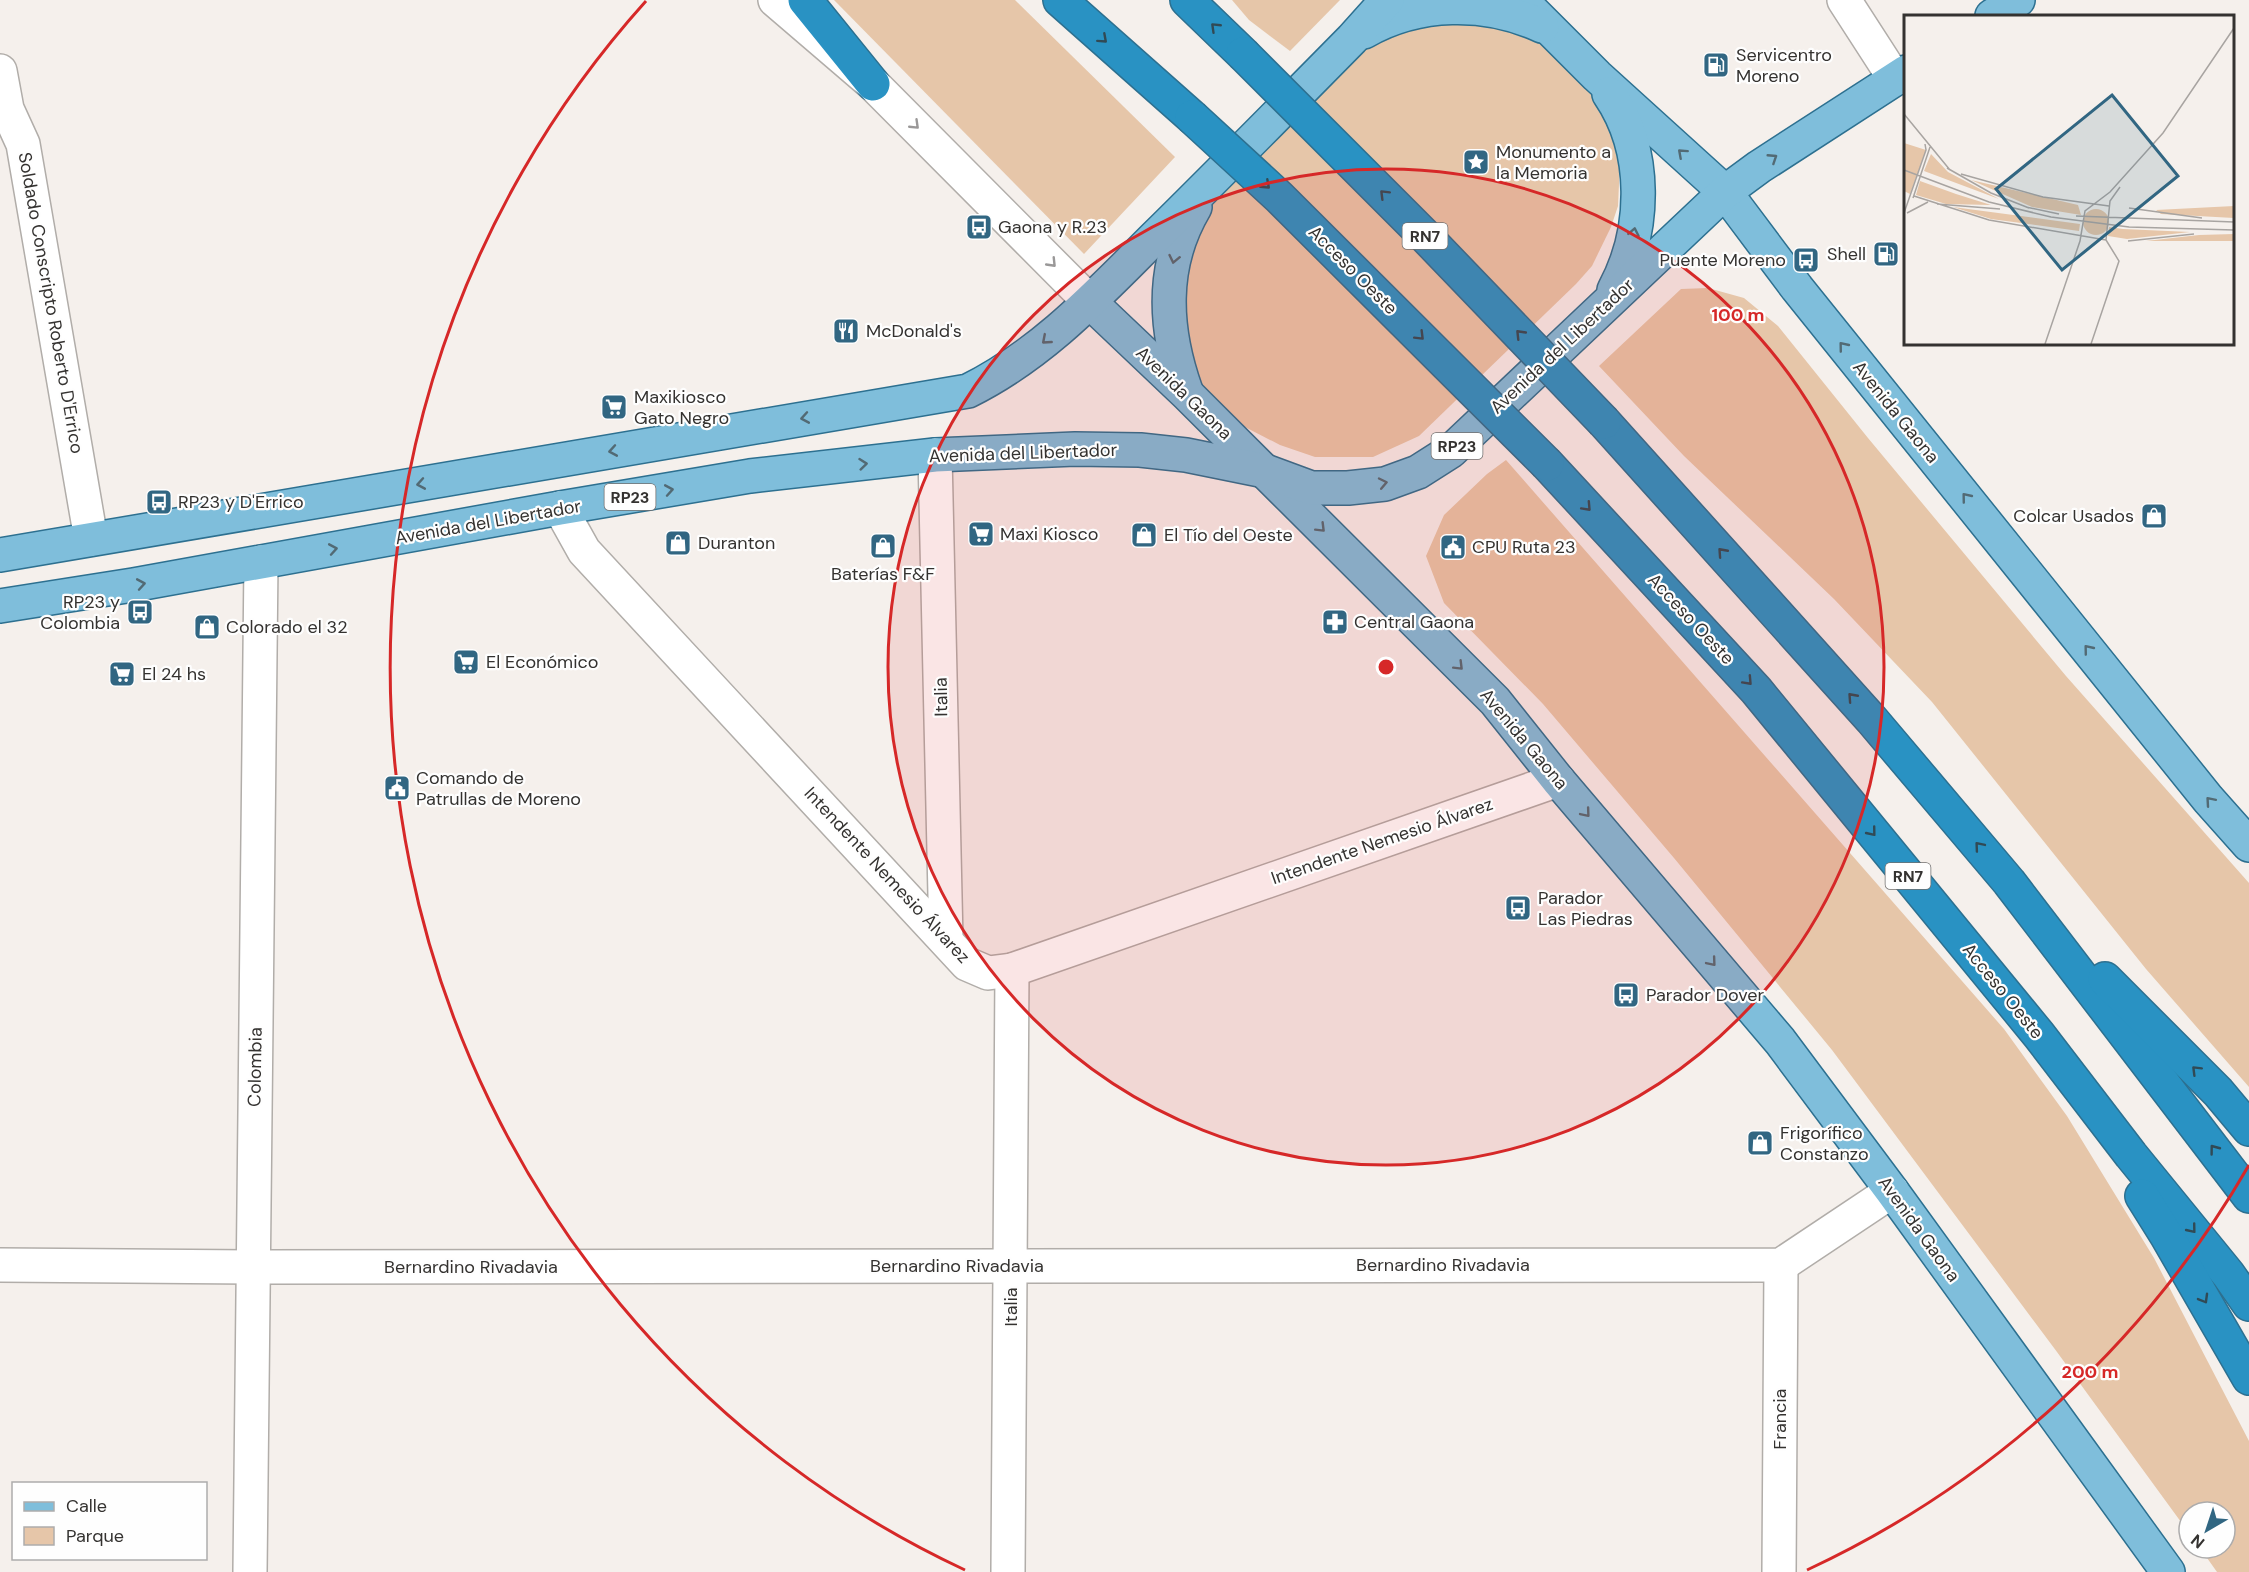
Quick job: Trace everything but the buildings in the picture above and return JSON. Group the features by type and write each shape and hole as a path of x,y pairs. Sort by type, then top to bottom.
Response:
{"highway":[{"path":"805,0 873,84"},
{"name":"Acceso Oeste","path":"1060,0 1279,197 1547,464 1756,690 2039,1035 2131,1155 2228,1274 2249,1304"},
{"name":"RN7","path":"1187,0 1425,236 1604,422 1872,720 2009,882 2249,1196"},
{"path":"2009,882 2218,1092 2249,1129"},
{"path":"2039,1035 2167,1236 2249,1378"}],"main road":[{"path":"0,555 968,391 998,376 1036,349 1090,302 1352,39 1386,0"},
{"name":"Avenida Gaona","path":"1521,0 1597,76 1725,192 1812,306 2208,799 2249,845"},
{"path":"1994,15 2018,0"},
{"path":"1352,39 1374,26 1399,16 1451,7 1477,7 1503,12 1528,19 1552,30"},
{"path":"1597,76 1624,123 1633,149 1638,176 1636,230 1629,256 1605,305"},
{"name":"Avenida del Libertador","path":"0,606 750,476 935,455 1075,449 1140,450 1186,455 1265,471 1311,488 1348,488 1385,484 1418,472 1451,452 1725,192 1759,167 1900,76"},
{"path":"1188,395 1175,361 1169,325 1169,288 1175,252 1188,218 1206,187"},
{"name":"Avenida Gaona","path":"1090,302 1188,395 1495,701 1558,780 1780,1041 1892,1191 2168,1572"}],"street":[{"name":"Avenida Gaona","path":"775,0 873,84 1090,302"},
{"path":"1844,0 1900,76"},
{"name":"Soldado Conscripto Roberto D'Errico","path":"0,71 7,109 23,144 91,539"},
{"name":"Italia","path":"935,455 946,940"},
{"name":"Intendente Nemesio Álvarez","path":"560,508 584,551 968,963 988,973 1012,970 1558,780"},
{"name":"Colombia","path":"250,1572 261,562"},
{"name":"Italia","path":"1008,1572 1012,970"},
{"path":"1781,1265 1892,1191"},
{"name":"Bernardino Rivadavia","path":"0,1265 252,1268 1781,1265"},
{"name":"Francia","path":"1779,1572 1781,1265"}],"green space":[{"path":"834,0 1015,0 1175,157 1084,254"},
{"path":"1232,0 1340,0 1290,51 1249,20"},
{"path":"1450,18 1522,27 1579,70 1613,125 1620,162 1618,206 1611,227 1592,266 1576,284 1419,436 1373,457 1315,457 1280,445 1245,427 1194,377 1178,307 1203,215 1221,193 1375,39"},
{"path":"1708,288 1744,298 1778,326 2066,676 2249,883 2249,1087 2146,969 1932,702 1834,599 1684,456 1599,366 1681,289"},
{"path":"1506,460 2004,1029 2067,1116 2154,1258 2249,1441 2249,1572 2217,1572 2208,1560 2237,1560 2237,1500 2177,1500 2177,1517 1832,1050 1674,858 1543,704 1444,603 1426,556 1444,515 1487,474"}],"place":[{"name":"Servicentro Moreno","path":"1716,65"},
{"name":"Monumento a la Memoria","path":"1476,162"},
{"name":"Gaona y R.23","path":"979,227"},
{"name":"Shell","path":"1886,254"},
{"name":"Puente Moreno","path":"1806,260"},
{"name":"McDonald's","path":"846,331"},
{"name":"Maxikiosco Gato Negro","path":"614,407"},
{"name":"RP23 y D'Errico","path":"159,502"},
{"name":"Colcar Usados","path":"2154,516"},
{"name":"Maxi Kiosco","path":"981,534"},
{"name":"El Tío del Oeste","path":"1144,535"},
{"name":"Duranton","path":"678,543"},
{"name":"Baterías F&F","path":"883,546"},
{"name":"CPU Ruta 23","path":"1453,547"},
{"name":"RP23 y Colombia","path":"140,612"},
{"name":"Central Gaona","path":"1335,622"},
{"name":"Colorado el 32","path":"207,627"},
{"name":"El Económico","path":"466,662"},
{"name":"El 24 hs","path":"122,674"},
{"name":"Comando de Patrullas de Moreno","path":"397,788"},
{"name":"Parador Las Piedras","path":"1518,908"},
{"name":"Parador Dover","path":"1626,995"},
{"name":"Frigorífico Constanzo","path":"1760,1143"}]}
